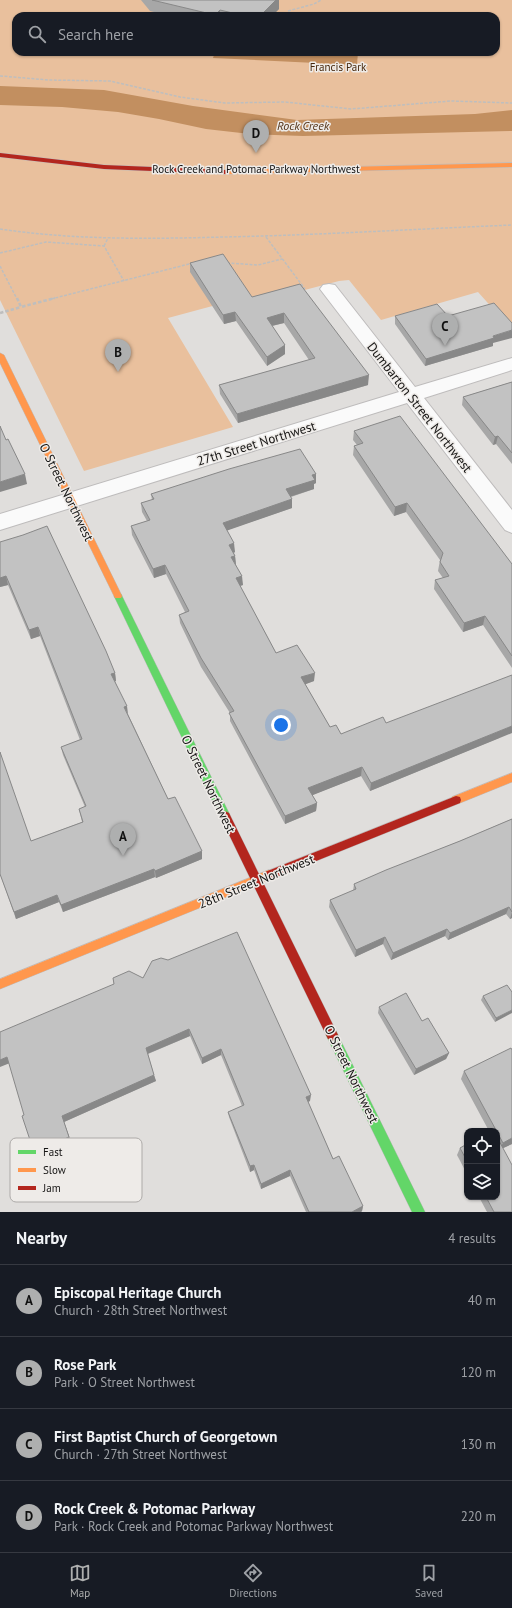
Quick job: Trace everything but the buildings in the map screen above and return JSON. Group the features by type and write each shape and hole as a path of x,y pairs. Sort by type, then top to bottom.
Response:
{"street":[{"name":"Rock Creek and Potomac Parkway Northwest","path":"0,156 104,168 222,172 512,165"},
{"name":"Dumbarton Street Northwest","path":"329,289 512,525"},
{"name":"O Street Northwest","path":"0,355 419,1212"},
{"name":"27th Street Northwest","path":"0,522 512,364"},
{"name":"28th Street Northwest","path":"0,984 512,777"}],"path":[{"path":"288,11 294,8 320,2 321,0"},
{"path":"0,76 49,80 110,81 180,96 225,103 285,102 351,109 451,101 512,103"},
{"path":"0,229 50,236 108,238 266,237 512,225"},
{"path":"46,242 50,236"},
{"path":"266,237 305,289"},
{"path":"104,246 108,238"},
{"path":"0,252 46,242 104,246"},
{"path":"104,246 124,280"},
{"path":"221,263 258,265 282,259"},
{"path":"0,313 199,262"},
{"path":"0,266 22,308"}],"green space":[{"name":"Francis Park","path":"0,0 512,0 512,330 478,292 381,320 349,280 339,281 236,308 231,301 168,318 233,427 84,471 0,300"}],"water":[{"path":"214,56 358,56 357,65 213,58"},
{"name":"Rock Creek","path":"0,86 104,90 193,106 297,120 475,114 512,110 512,131 303,136 250,134 206,129 118,112 62,107 0,105"}],"traffic: fast":[{"path":"118,596 225,816"},
{"path":"332,1035 419,1212"}],"traffic: slow":[{"path":"225,172 512,165"},
{"path":"0,355 118,596"},
{"path":"456,800 512,777"},
{"path":"0,984 269,875"}],"traffic: jam":[{"path":"0,155 104,167 225,172"},
{"path":"269,875 456,800"},
{"path":"225,816 332,1035"}],"place":[{"name":"Rock Creek & Potomac Parkway","path":"256,153"},
{"name":"First Baptist Church of Georgetown","path":"445,346"},
{"name":"Rose Park","path":"118,372"},
{"name":"Episcopal Heritage Church","path":"123,856"}]}
